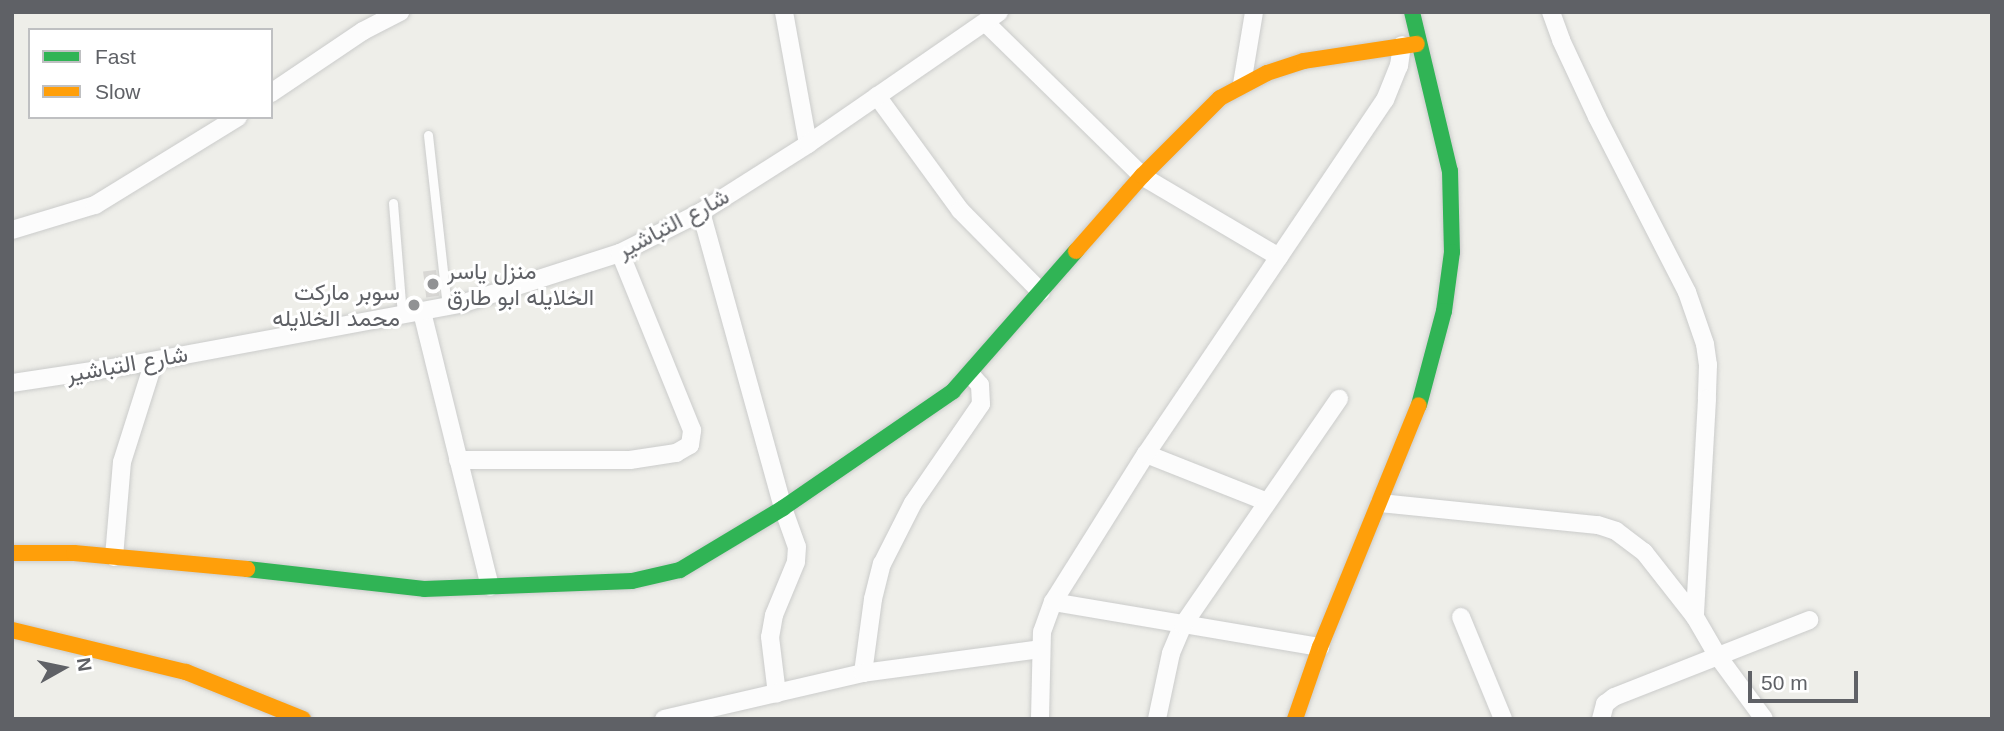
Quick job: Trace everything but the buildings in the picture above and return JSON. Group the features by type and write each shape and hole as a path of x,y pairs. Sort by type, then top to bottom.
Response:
{"street":[{"path":"273,92 363,31 400,12"},
{"path":"784,12 808,144"},
{"path":"1242,84 1254,12"},
{"path":"1040,719 1040,649 1042,632 1053,602 1146,454 1385,100 1409,45 1412,12"},
{"path":"1551,12 1597,117 1686,292 1705,344 1707,399 1695,617"},
{"path":"992,18 1142,176 1279,257"},
{"name":"شارع التباشير","path":"12,383 447,307 620,253 701,212 808,144 992,18"},
{"path":"12,553 114,557 405,589 659,577 680,570 783,508 939,402 970,374 1142,176 1194,121 1242,84 1304,61 1409,45"},
{"path":"1295,719 1320,647 1427,381 1444,311 1452,252 1450,172 1444,136 1409,45"},
{"path":"877,96 960,210 1041,292"},
{"path":"12,230 96,205 235,119"},
{"path":"701,212 783,508 797,547 796,562 774,615 770,637 777,694"},
{"path":"458,460 630,460 676,453 690,445 692,430 620,253"},
{"path":"422,312 490,587"},
{"path":"114,557 122,462 154,360"},
{"path":"863,673 873,599 882,564 913,503 981,404 980,385 970,374"},
{"path":"1157,719 1171,653 1183,625 1339,399"},
{"path":"1146,454 1267,502"},
{"path":"1380,503 1598,525 1616,531 1644,552 1695,617 1717,655 1764,719"},
{"path":"1053,602 1320,647"},
{"path":"1461,617 1503,719"},
{"path":"1601,719 1605,704 1614,697 1809,620"},
{"path":"12,629 186,672 303,719"},
{"path":"664,719 723,712 777,694 863,673 1040,649"}],"lane":[{"path":"428,135 447,307"},
{"path":"393,203 400,260 402,316"}],"traffic: fast":[{"path":"1412,12 1450,171 1452,252 1444,311 1419,405"},
{"path":"247,569 424,589 632,581 680,570 783,508 953,391 1076,251"}],"traffic: slow":[{"path":"1076,251 1142,176 1220,98 1267,73 1304,61 1417,44"},
{"path":"1295,719 1320,647 1419,405"},
{"path":"12,553 74,553 247,569"},
{"path":"12,630 186,672 303,719"}],"place":[{"name":"منزل ياسر الخلايله ابو طارق","path":"433,284"},
{"name":"سوبر ماركت محمد الخلايله","path":"414,305"}]}
